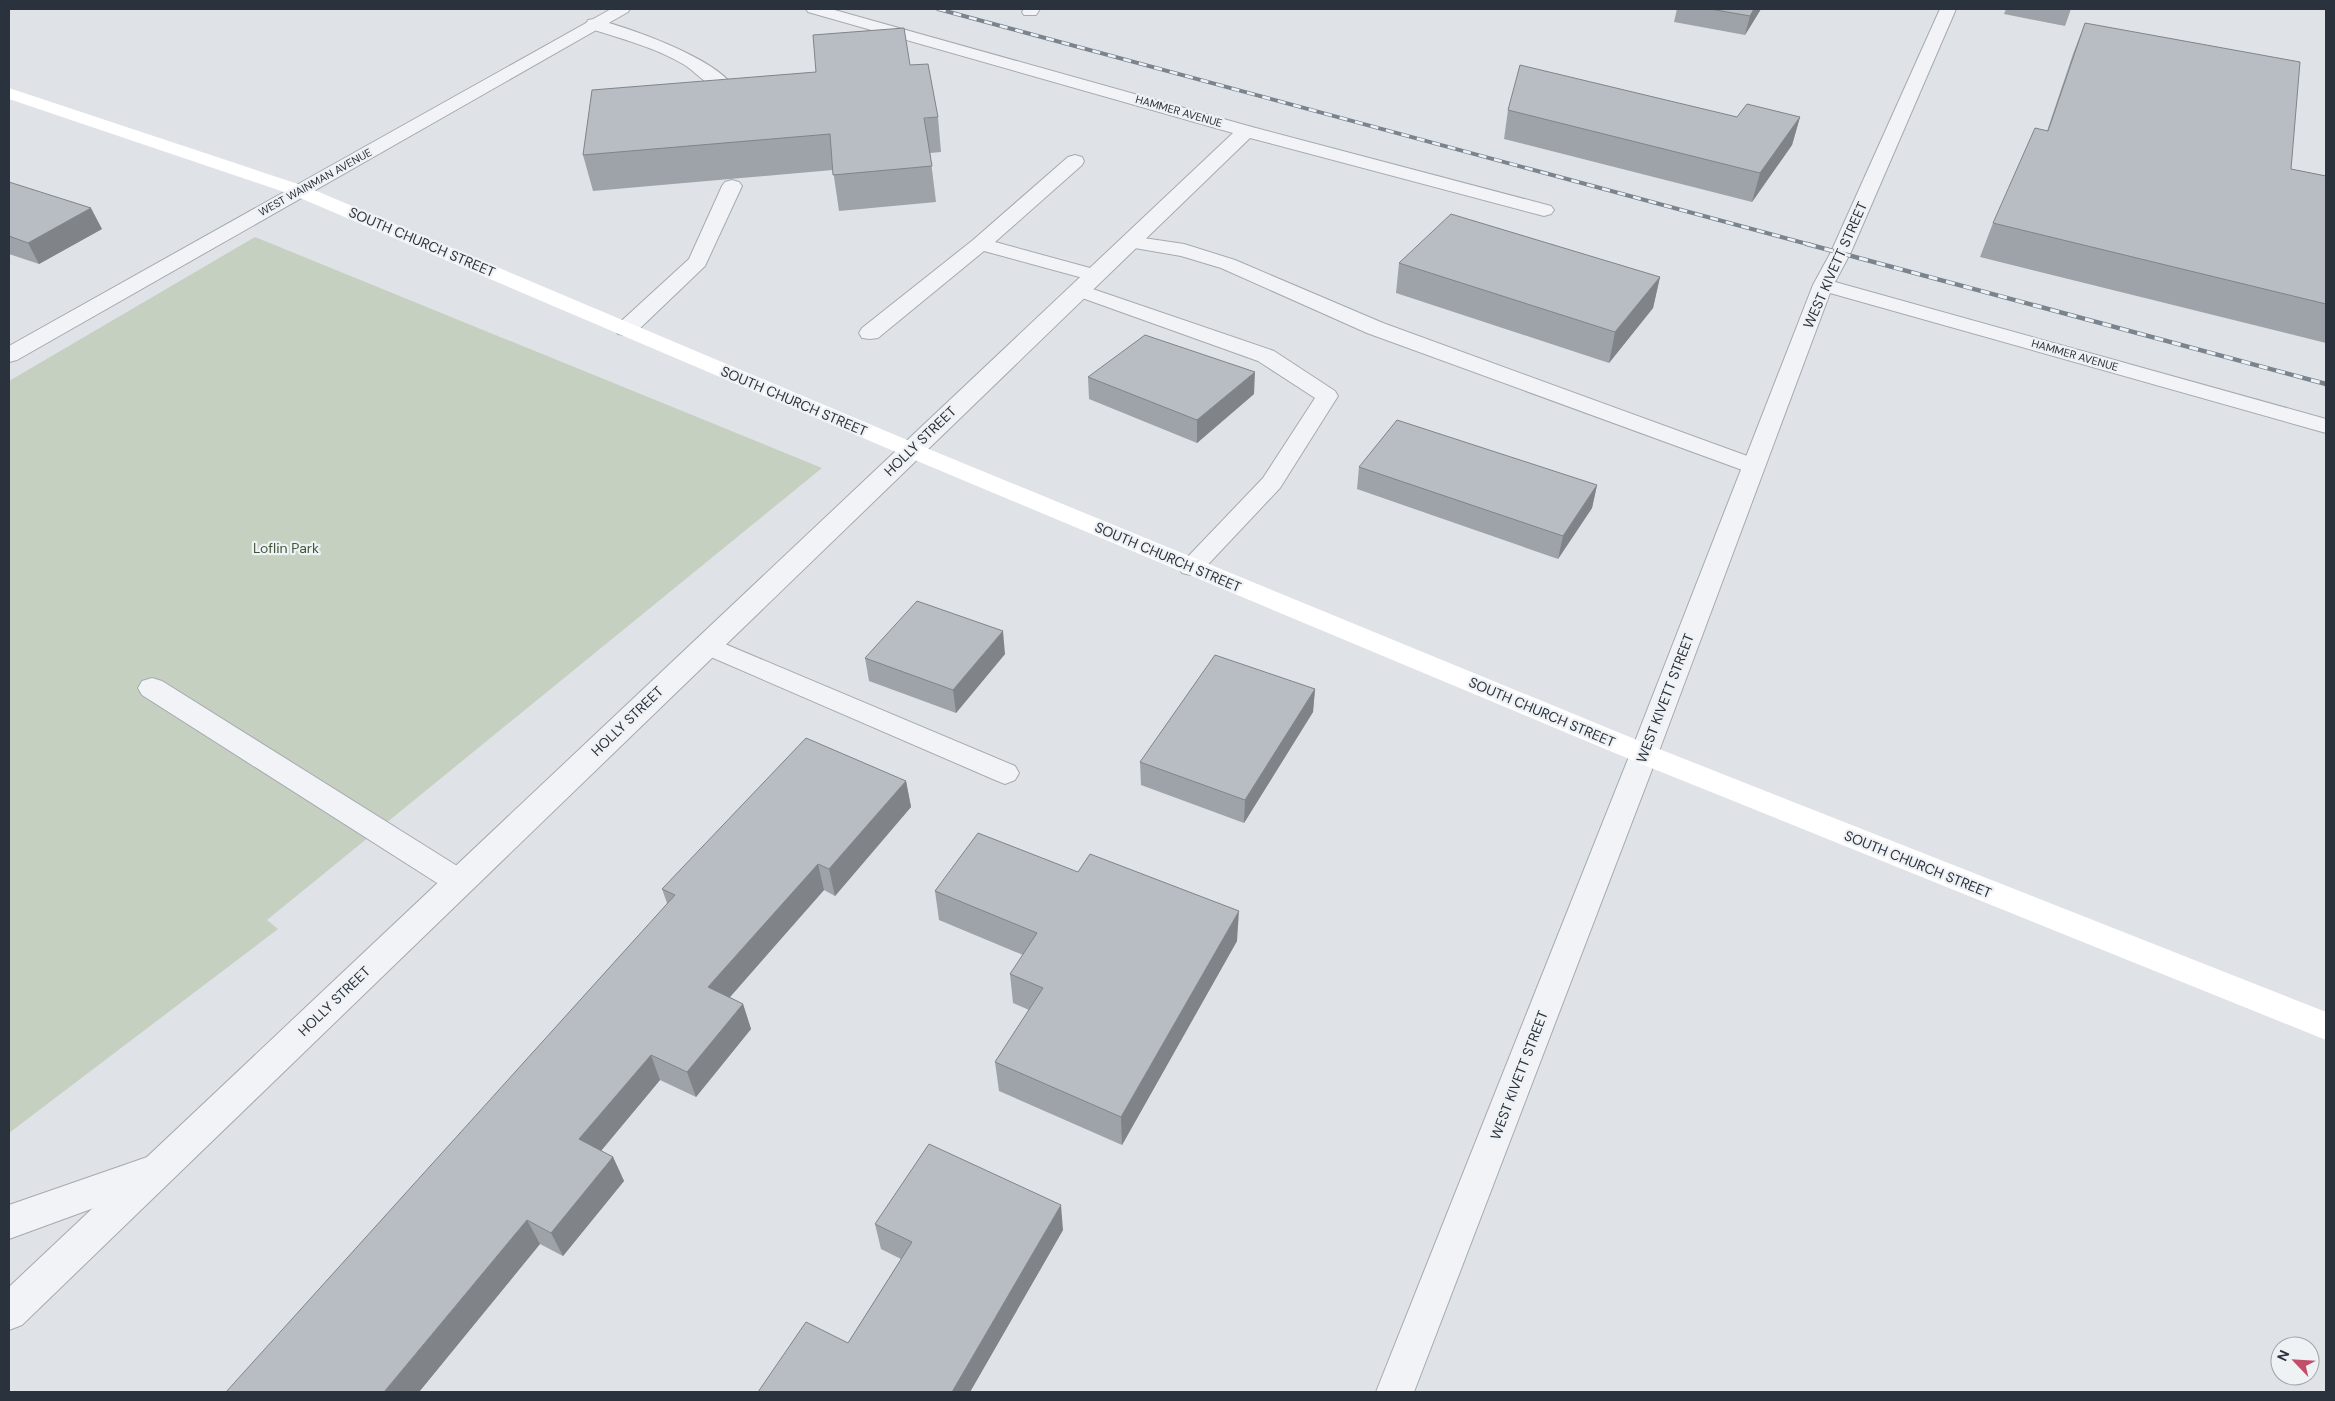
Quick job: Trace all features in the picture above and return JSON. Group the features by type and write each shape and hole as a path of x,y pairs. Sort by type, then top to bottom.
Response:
{"street":[{"name":"WEST WAINMAN AVENUE","path":"9,355 622,9"},
{"name":"HAMMER AVENUE","path":"814,9 1246,130 1544,210"},
{"name":"WEST KIVETT STREET","path":"1395,1392 1644,754 1823,285 1841,252 1948,9"},
{"path":"594,24 644,41 689,60 723,85"},
{"name":"SOUTH CHURCH STREET","path":"9,92 300,190 910,450 1644,754 2326,1026"},
{"name":"HOLLY STREET","path":"9,1312 1246,130"},
{"path":"870,333 980,244 1075,161"},
{"path":"626,329 698,262 732,186"},
{"path":"1130,242 1184,250 1228,264 1374,328 1753,466"},
{"path":"980,244 1086,283 1266,356 1327,396 1272,484 1191,567"},
{"name":"HAMMER AVENUE","path":"1823,285 2326,426"},
{"path":"706,646 1005,773"},
{"path":"152,688 459,882"},
{"path":"9,1222 158,1169"}],"green space":[{"name":"Loflin Park","path":"255,237 822,468 267,920 278,929 9,1133 9,381"}],"building":[{"path":"1710,9 1754,9 1750,16"},
{"path":"2085,23 2300,62 2291,169 2326,176 2326,304 1993,223 2035,128 2048,131"},
{"path":"904,28 910,65 928,64 938,117 924,118 932,166 833,175 830,134 583,155 592,90 816,72 813,35"},
{"path":"1520,65 1737,117 1747,104 1800,117 1760,173 1508,110"},
{"path":"9,182 91,208 28,243 9,236"},
{"path":"1451,214 1660,277 1615,332 1399,263"},
{"path":"1145,335 1255,372 1197,420 1088,377"},
{"path":"1397,420 1597,485 1563,536 1359,467"},
{"path":"917,601 1003,631 953,690 865,658"},
{"path":"1215,655 1315,689 1245,800 1140,762"},
{"path":"806,738 906,781 829,869 818,864 708,987 743,1004 687,1072 651,1055 579,1139 613,1157 551,1233 527,1220 384,1392 226,1392 675,895 662,889"},
{"path":"978,833 1078,872 1090,854 1239,911 1121,1117 995,1062 1043,988 1010,974 1037,933 935,891"},
{"path":"929,1144 1061,1205 952,1392 758,1392 806,1322 848,1343 912,1242 875,1224"}],"railway":[{"path":"938,9 1811,245"},
{"path":"1807,244 2326,384"}]}
